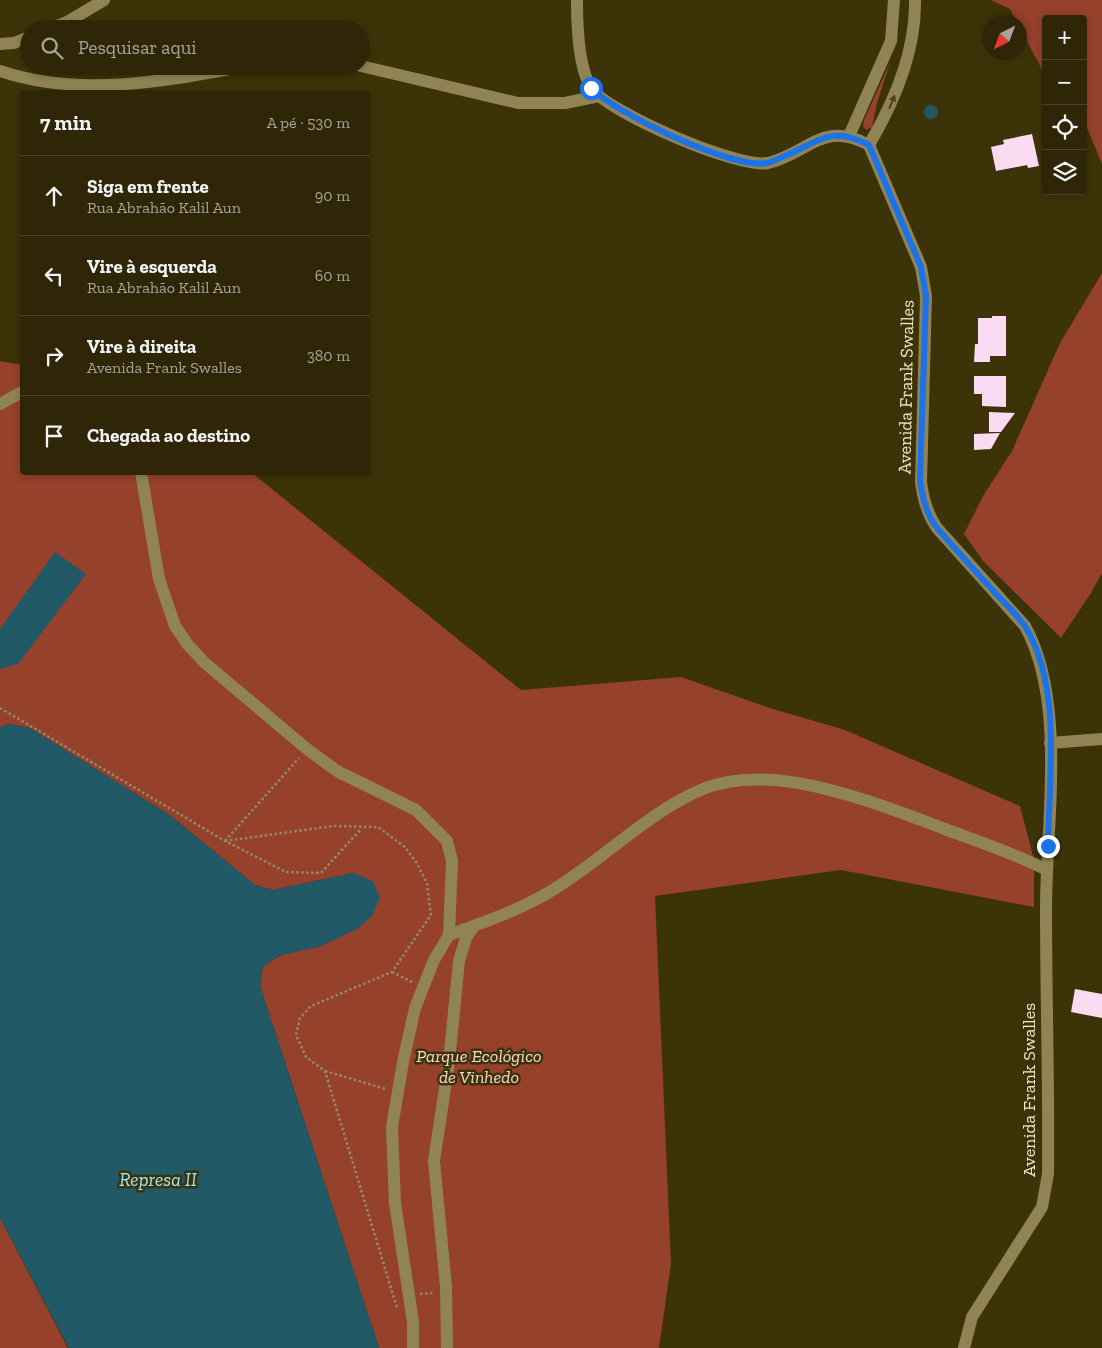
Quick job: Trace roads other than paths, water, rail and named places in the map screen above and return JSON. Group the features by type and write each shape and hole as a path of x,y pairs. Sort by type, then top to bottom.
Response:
{"street":[{"path":"70,20 104,0"},
{"path":"577,0 577,36 591,88 599,96 626,114 721,156 750,163 767,163 800,150 824,136 850,136 869,145 893,101 911,49 916,21 915,0"},
{"path":"850,136 891,41 894,0"},
{"path":"0,44 20,41"},
{"path":"891,41 911,49"},
{"path":"370,68 518,103 565,104 599,96"},
{"path":"0,71 43,83 119,85 164,81 197,75"},
{"name":"Avenida Frank Swalles","path":"869,145 921,267 924,279 926,296 920,482 923,498 932,521 937,528 1025,626 1035,645 1046,682 1050,744 1046,870 1049,1070 1048,1174 1045,1194 1036,1218 972,1317 964,1348"},
{"path":"0,404 20,393"},
{"path":"142,475 159,579 175,626 188,645 205,663 307,749 337,771 416,810 446,841 452,861 449,935 434,960 415,1008 397,1092 392,1127 396,1203 413,1322 413,1348"},
{"path":"1050,744 1102,739"},
{"path":"449,935 528,905 560,886 651,819 704,789 731,782 758,780 800,784 859,799 1028,860 1046,870"},
{"path":"447,1348 446,1292 434,1160 449,1062 459,961 466,938 474,926"}],"water":[{"path":"928,105 934,105 938,112 934,119 928,119 924,115 924,109"},
{"path":"55,552 86,574 18,664 0,669 0,629"},
{"name":"Represa II","path":"10,724 30,728 171,816 255,885 273,890 353,873 373,881 380,898 372,916 357,929 321,946 281,955 263,966 260,986 379,1348 69,1348 0,1218 0,727"}],"park label":[{"name":"Parque Ecológico de Vinhedo","path":"479,1066"}]}
